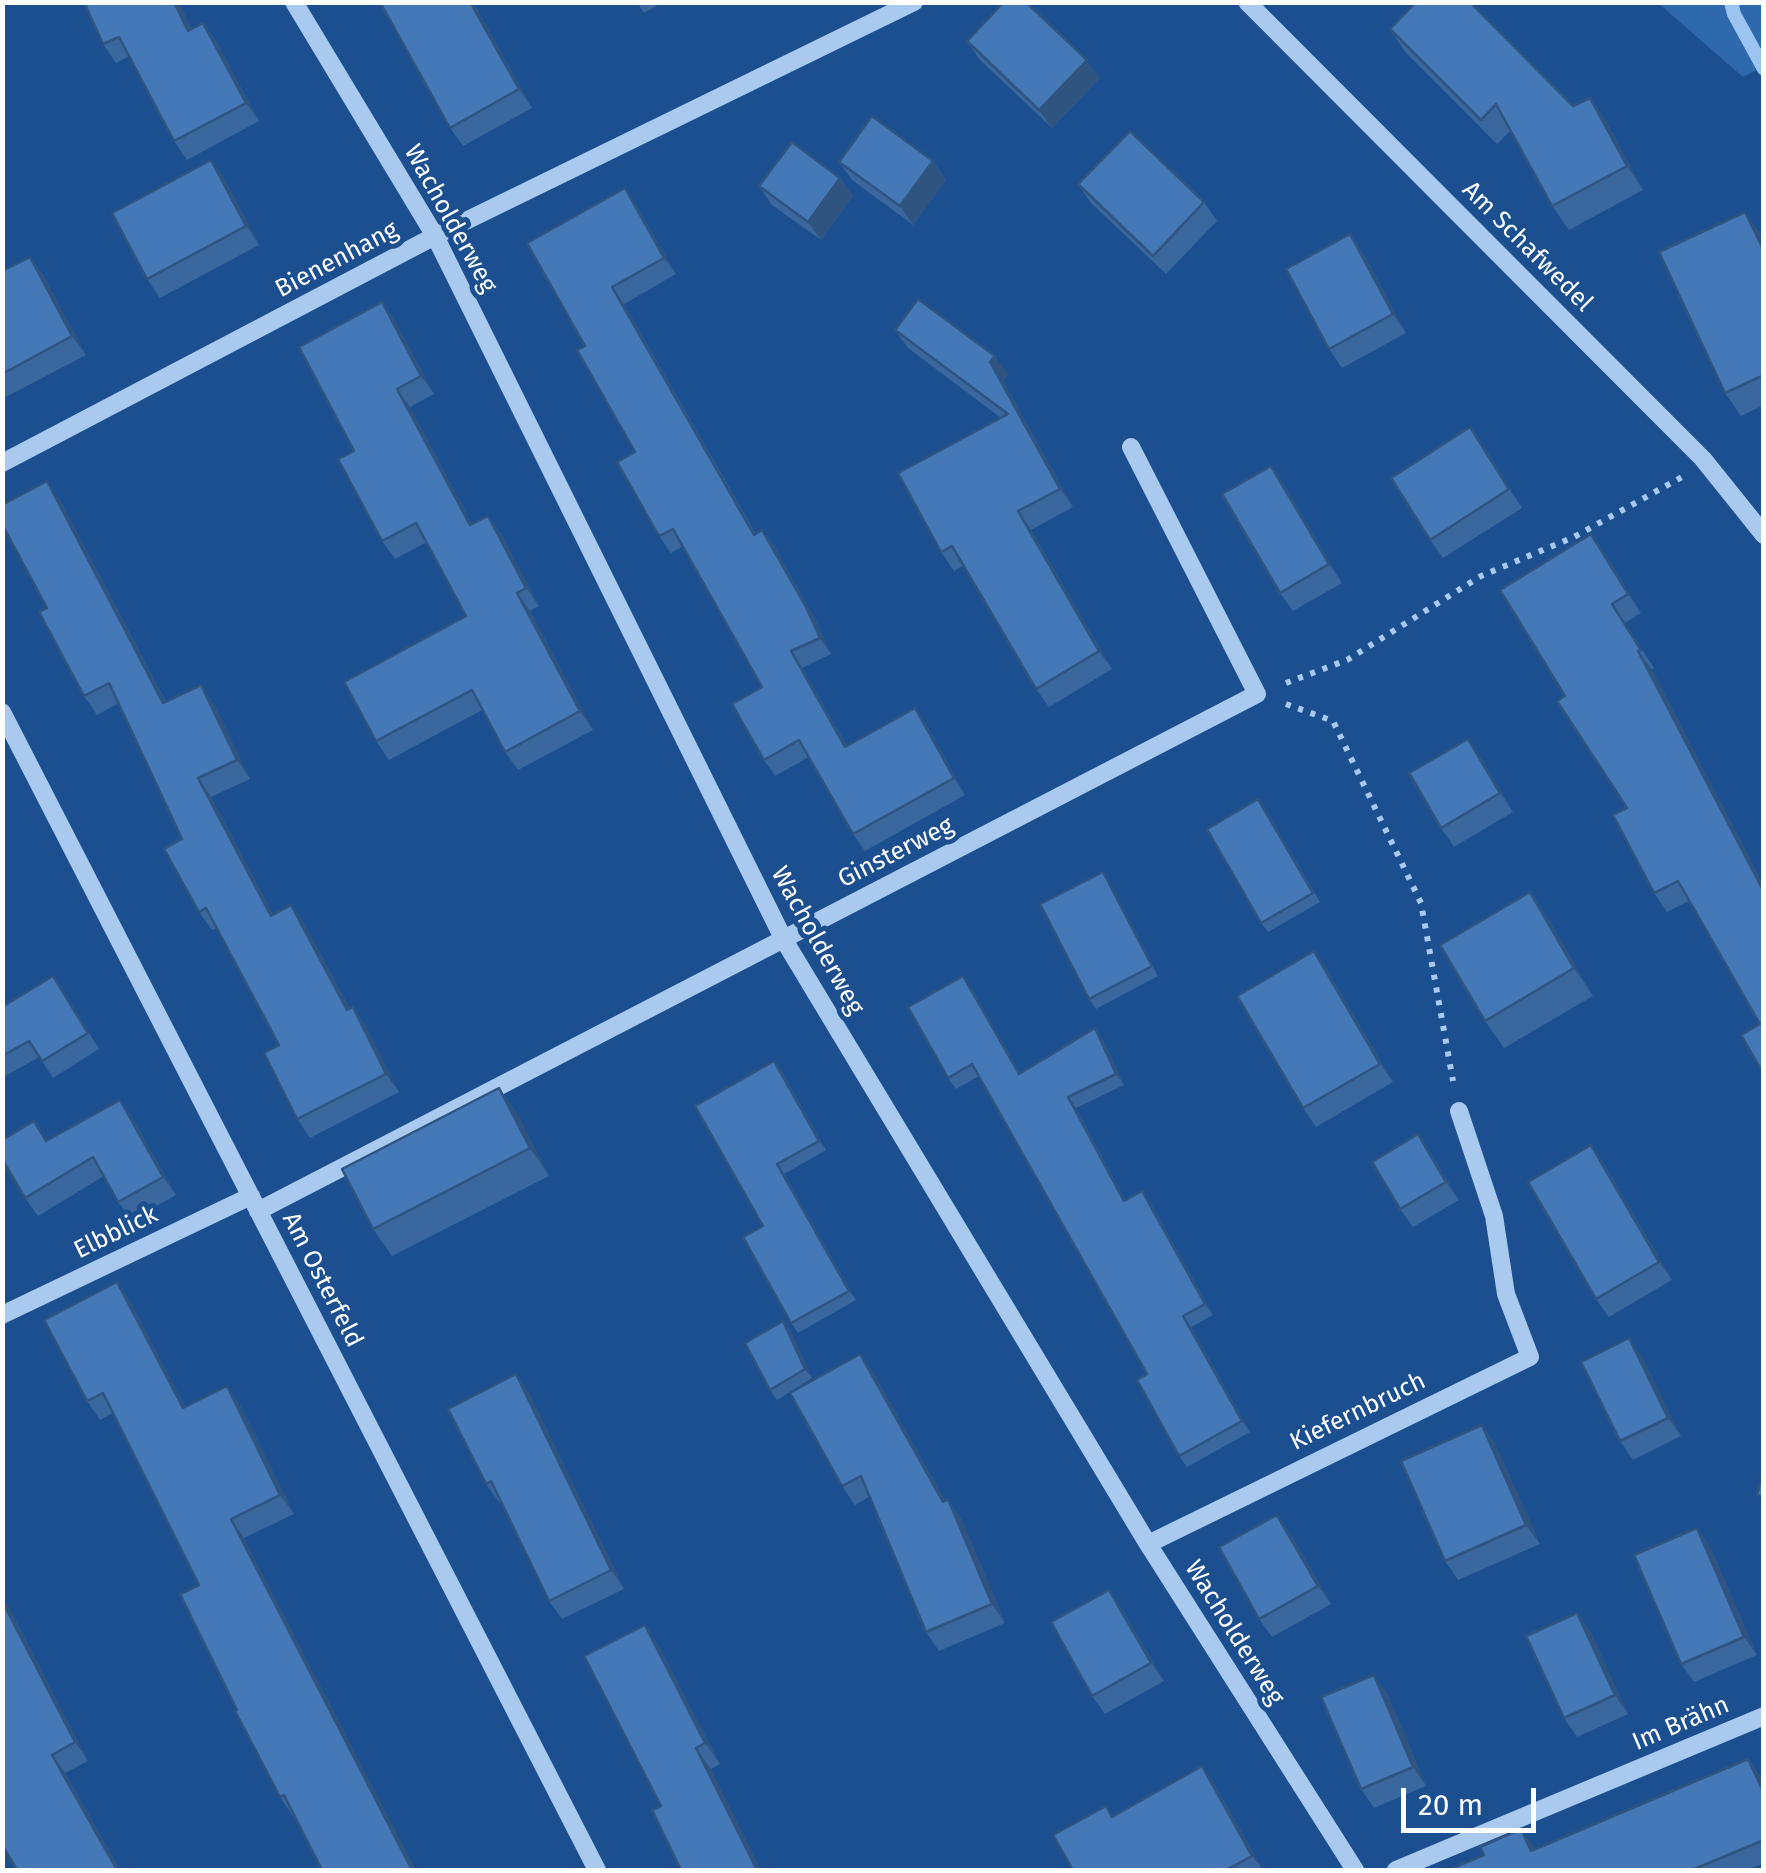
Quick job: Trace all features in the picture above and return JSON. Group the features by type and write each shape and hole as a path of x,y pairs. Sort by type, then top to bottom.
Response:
{"street":[{"name":"Wacholderweg","path":"294,2 435,236 784,940 1148,1544 1355,1870"},
{"name":"Bienenhang","path":"2,463 435,236 914,2"},
{"name":"Am Schafwedel","path":"1247,2 1703,459 1764,534"},
{"path":"1131,448 1257,694"},
{"name":"Ginsterweg","path":"254,1204 784,940 1257,694"},
{"name":"Am Osterfeld","path":"2,712 597,1870"},
{"name":"Kiefernbruch","path":"1148,1544 1530,1357 1506,1294 1494,1216 1459,1111"},
{"name":"Elbblick","path":"2,1316 254,1204"},
{"name":"Im Brähn","path":"1396,1870 1764,1716"}],"path":[{"path":"1257,694 1347,660 1481,576 1574,537 1679,479 1703,459"},
{"path":"1257,694 1332,721 1421,903 1459,1111"}],"shaded area":[{"path":"1658,3 1763,3 1763,67 1743,77"}],"building":[{"path":"84,2 174,2 188,31 203,23 246,103 174,141 119,37 103,44"},
{"path":"380,2 470,2 519,89 450,128"},
{"path":"1004,2 1026,2 1087,60 1039,110 967,41"},
{"path":"1416,2 1470,2 1573,106 1590,98 1627,166 1552,206 1496,104 1481,120 1390,29"},
{"path":"872,116 933,161 900,206 839,162"},
{"path":"1130,131 1204,202 1153,256 1078,184"},
{"path":"792,142 840,178 808,222 759,186"},
{"path":"211,160 246,226 147,279 112,213"},
{"path":"625,188 664,258 612,287 754,535 762,530 806,607 820,638 791,651 845,747 915,708 954,778 853,834 799,740 764,760 732,704 762,687 673,529 659,536 617,462 635,452 577,350 585,346 527,243"},
{"path":"1745,212 1764,251 1764,375 1725,393 1659,252"},
{"path":"1350,234 1393,314 1329,349 1286,269"},
{"path":"30,257 72,336 2,374 2,271"},
{"path":"918,299 995,356 990,362 1060,489 1018,511 1099,651 1036,689 952,546 941,552 898,473 1008,414 895,330"},
{"path":"382,302 421,376 397,389 470,525 488,516 526,588 517,593 580,711 505,752 472,690 376,741 344,682 466,616 416,523 382,541 338,459 354,451 299,347"},
{"path":"1470,427 1509,489 1430,540 1391,478"},
{"path":"1271,466 1329,564 1280,593 1222,494"},
{"path":"47,481 163,703 201,685 237,760 198,778 271,916 291,905 347,1010 353,1007 386,1074 297,1119 264,1053 279,1045 206,908 199,912 164,849 182,839 109,683 84,696 39,612 47,608 2,524 2,505"},
{"path":"1591,534 1628,594 1612,604 1641,650 1638,651 1764,892 1763,1073 1741,1035 1760,1024 1678,881 1654,893 1613,815 1627,808 1557,701 1565,696 1500,590"},
{"path":"1468,739 1500,793 1441,828 1409,773"},
{"path":"1258,799 1313,893 1261,923 1207,829"},
{"path":"1103,872 1152,966 1089,999 1040,904"},
{"path":"1530,892 1574,968 1485,1021 1440,945"},
{"path":"1314,951 1380,1064 1303,1108 1237,996"},
{"path":"53,976 88,1033 42,1061 29,1041 2,1056 2,1007"},
{"path":"963,976 1019,1074 1095,1028 1116,1074 1068,1097 1124,1201 1142,1191 1205,1304 1183,1316 1242,1421 1179,1456 1137,1380 1147,1374 972,1064 948,1078 908,1007"},
{"path":"774,1061 819,1141 777,1164 849,1291 791,1323 743,1237 763,1226 695,1106"},
{"path":"499,1088 530,1148 373,1229 342,1169"},
{"path":"120,1100 163,1177 118,1202 93,1157 25,1198 2,1159 2,1140 34,1121 46,1141"},
{"path":"1418,1134 1446,1182 1400,1209 1372,1162"},
{"path":"1591,1145 1659,1262 1596,1299 1528,1182"},
{"path":"117,1282 183,1408 227,1386 280,1495 231,1519 412,1870 322,1870 235,1711 180,1594 199,1585 103,1393 87,1401 44,1320"},
{"path":"783,1321 805,1369 770,1390 745,1343"},
{"path":"1629,1338 1668,1418 1620,1441 1581,1362"},
{"path":"860,1354 943,1502 948,1499 992,1604 926,1632 861,1476 842,1486 790,1393"},
{"path":"516,1374 611,1570 549,1601 491,1481 486,1484 448,1409"},
{"path":"1482,1425 1526,1525 1445,1561 1401,1461"},
{"path":"1764,1468 1764,1497 1757,1495"},
{"path":"1277,1515 1318,1586 1259,1619 1219,1547"},
{"path":"1697,1528 1744,1637 1681,1664 1634,1555"},
{"path":"1109,1590 1151,1663 1092,1696 1051,1622"},
{"path":"2,1601 75,1742 52,1755 117,1870 17,1870 2,1845"},
{"path":"1577,1613 1615,1695 1564,1718 1526,1636"},
{"path":"645,1625 705,1743 696,1748 757,1870 681,1870 652,1810 661,1806 584,1656"},
{"path":"1374,1675 1413,1767 1361,1789 1321,1697"},
{"path":"1748,1759 1764,1793 1764,1840 1692,1870 1448,1870 1484,1855 1480,1847 1521,1829 1531,1851"},
{"path":"1202,1766 1252,1856 1226,1870 1073,1870 1053,1835 1106,1806 1112,1817"}],"waterway":[{"path":"1731,2 1764,69"}]}
